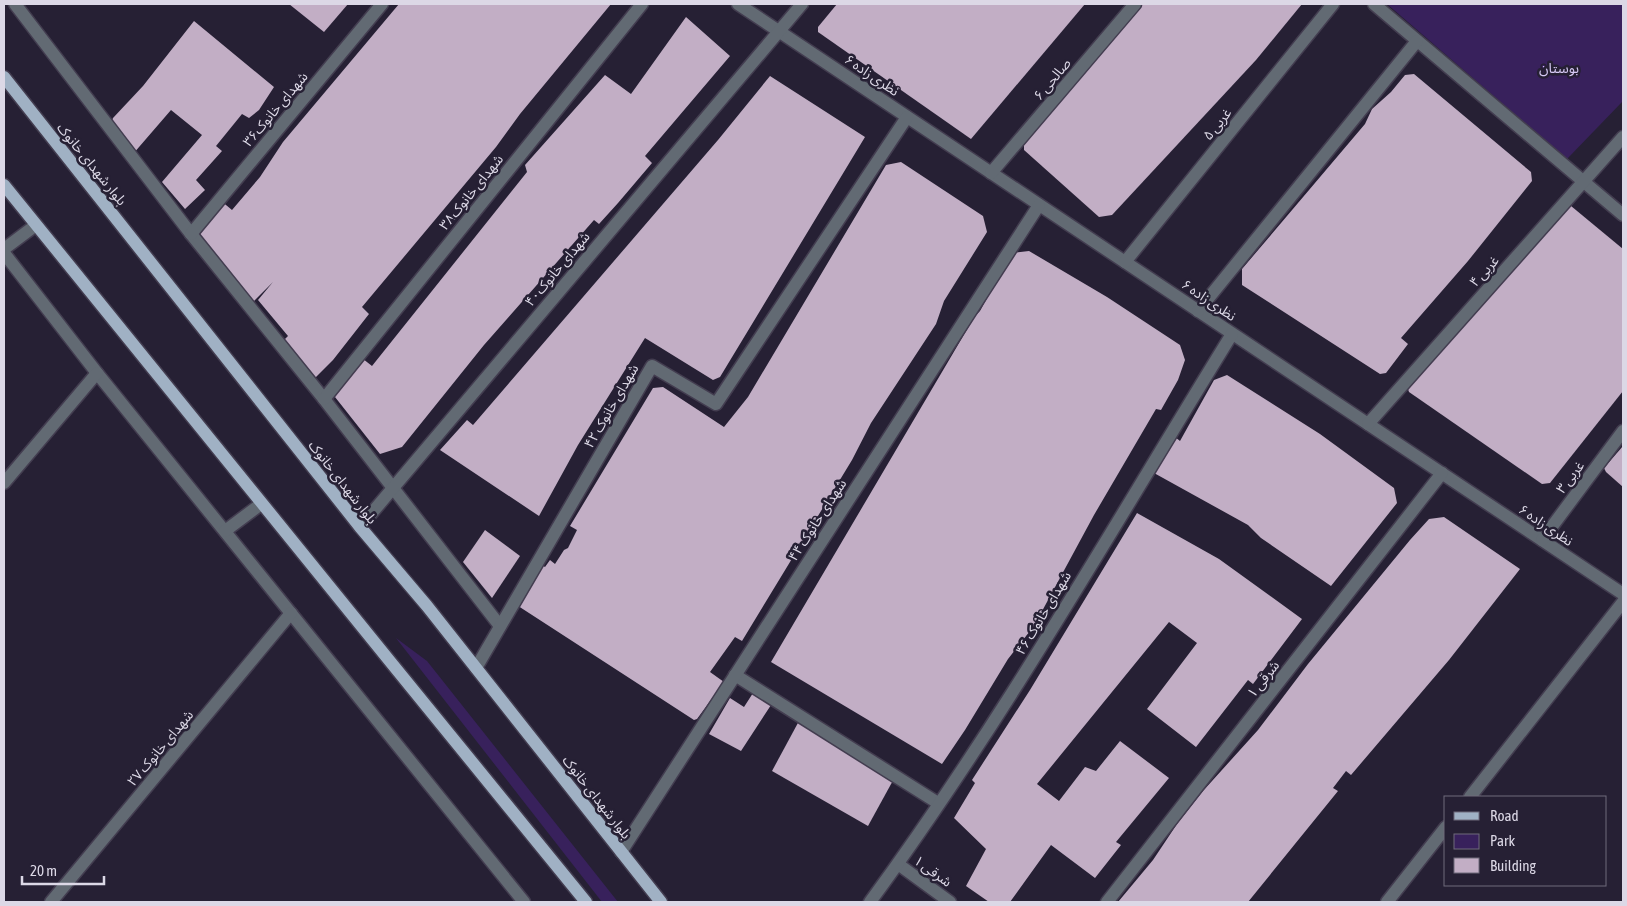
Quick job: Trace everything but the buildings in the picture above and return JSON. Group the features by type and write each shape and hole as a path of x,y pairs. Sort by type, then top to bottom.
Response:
{"main road":[{"name":"بلوار شهدای خانوک","path":"4,78 360,527 476,668 661,902"},
{"path":"4,185 261,504 586,902"}],"street":[{"path":"15,4 191,234 324,399 500,626"},
{"name":"شهدای خانوک۳۶","path":"191,234 382,4"},
{"name":"شهدای خانوک۳۸","path":"324,399 642,4"},
{"name":"نظری زاده ۶","path":"738,4 1623,594"},
{"name":"شهدای خانوک۴۰","path":"360,527 778,30 802,4"},
{"name":"۶ صالحی","path":"991,173 1135,4"},
{"name":"۵ غربی","path":"1125,262 1333,4"},
{"path":"1374,4 1623,215"},
{"path":"1198,311 1417,41"},
{"name":"شهدای خانوک ۴۲","path":"476,668 652,366 716,404 907,117"},
{"name":"۴ غربی","path":"1368,424 1623,137"},
{"name":"۴۴ شهدای خانوک","path":"620,852 1039,205"},
{"path":"36,226 4,251 96,373 524,902"},
{"name":"۴۶ شهدای خانوک","path":"870,902 898,864 1006,703 1232,334"},
{"path":"4,483 96,373"},
{"name":"۳ غربی","path":"1542,540 1623,431"},
{"name":"شرقی ۱","path":"1107,902 1442,473"},
{"path":"225,531 261,504"},
{"path":"1471,796 1623,602"},
{"name":"شهدای خانوک ۲۷","path":"51,902 291,613"},
{"path":"735,674 938,803"},
{"path":"1387,902 1444,830"},
{"name":"شرقی ۱","path":"898,864 950,902"}],"green space":[{"name":"بوستان","path":"1387,4 1623,4 1623,101 1567,159"},
{"path":"396,638 427,661 618,902 602,902"}]}
